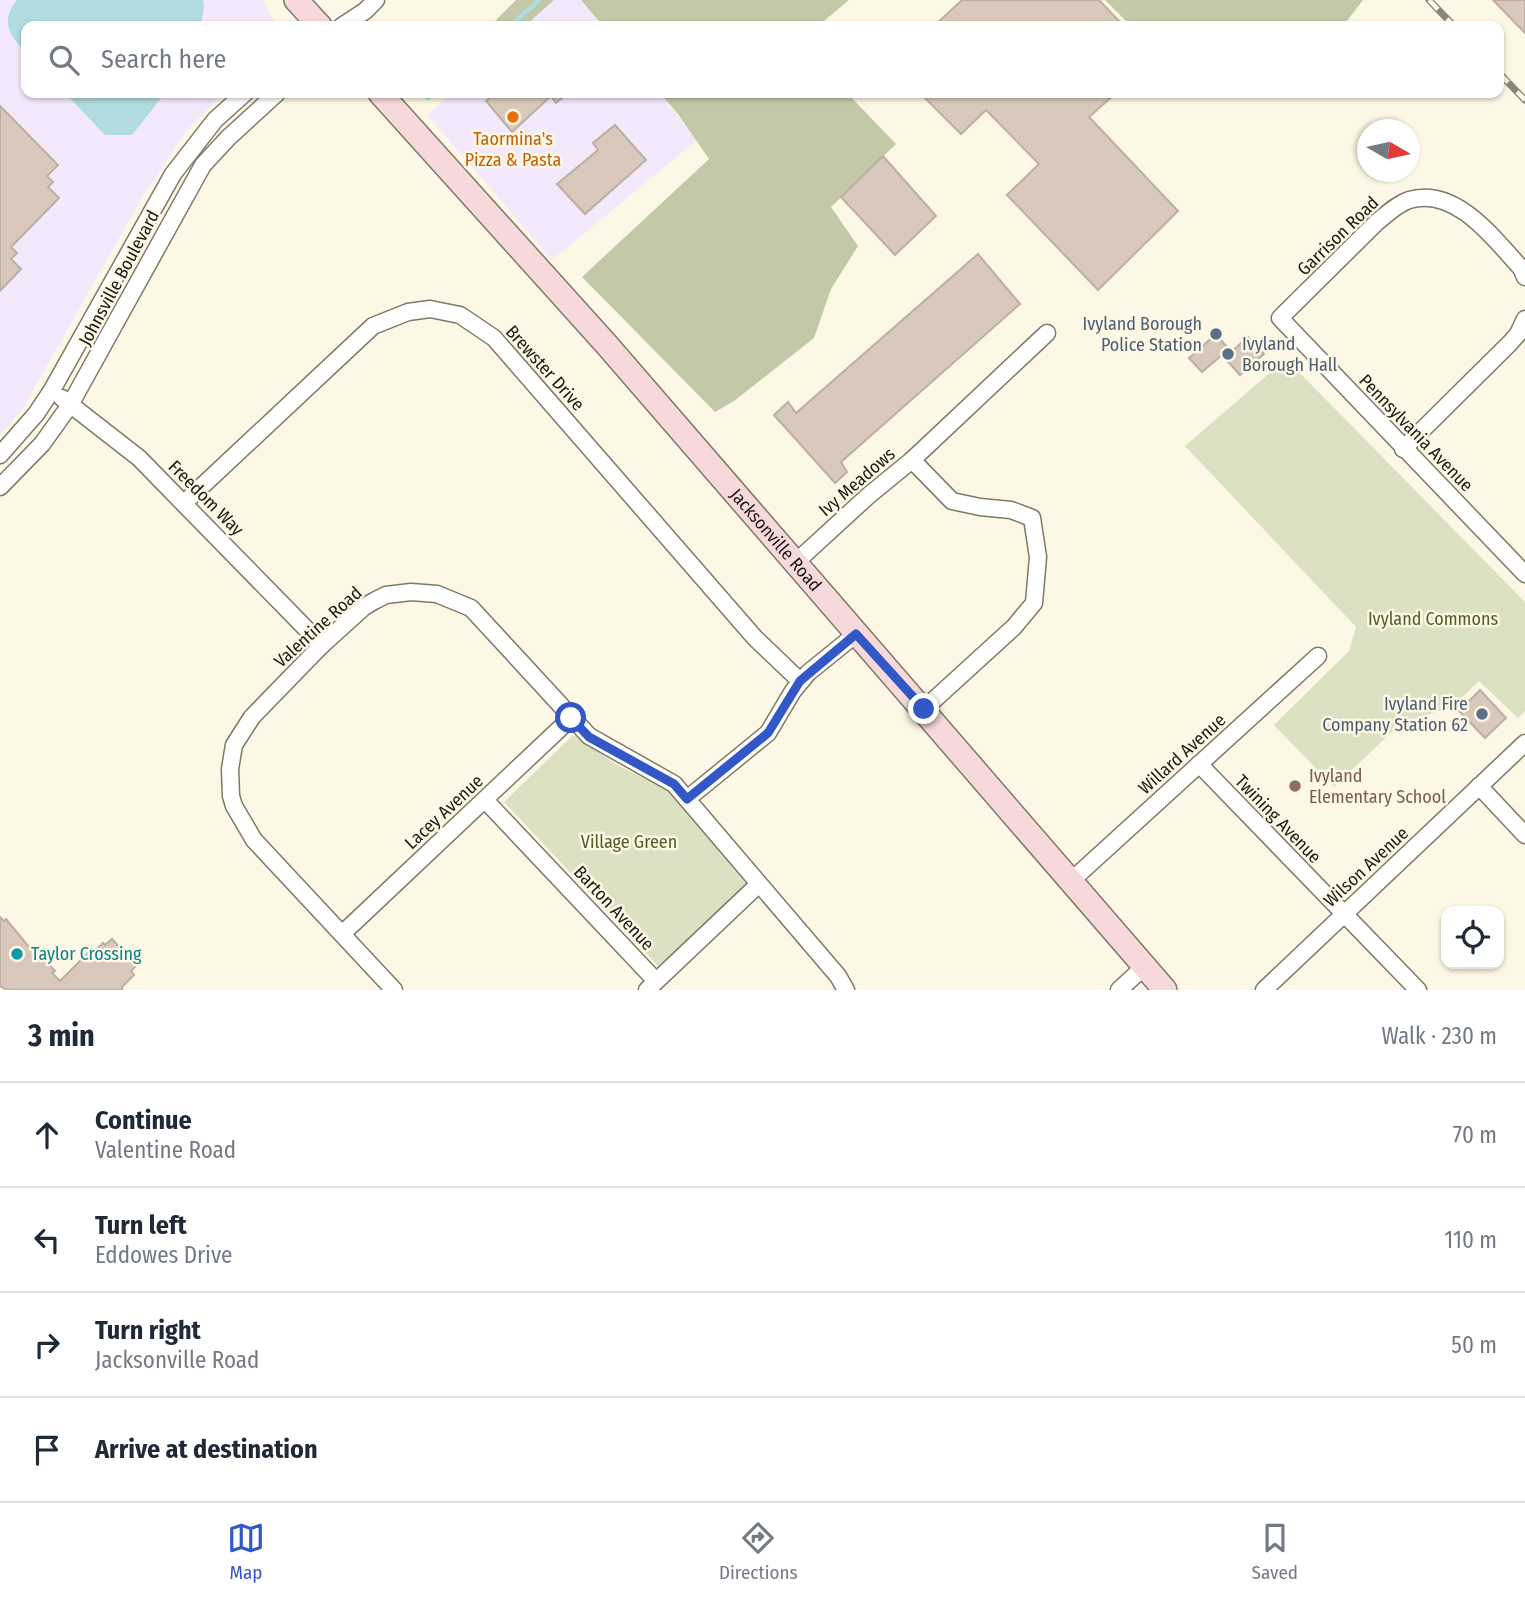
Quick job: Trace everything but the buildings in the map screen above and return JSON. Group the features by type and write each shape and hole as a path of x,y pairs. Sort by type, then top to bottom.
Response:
{"main road":[{"path":"296,0 315,21"},
{"name":"Jacksonville Road","path":"385,98 607,345 1165,990"}],"street":[{"path":"349,21 376,0"},
{"name":"Johnsville Boulevard","path":"0,455 36,414 52,390 173,174 215,120 239,98"},
{"name":"Johnsville Boulevard","path":"0,486 42,444 71,405 203,165 272,98"},
{"name":"Garrison Road","path":"1280,318 1377,222 1392,209 1411,200 1447,202 1466,212 1521,268 1525,277"},
{"name":"Brewster Drive","path":"184,503 373,326 419,310 430,309 460,315 494,338 755,638 800,681"},
{"name":"Pennsylvania Avenue","path":"1280,318 1525,574"},
{"path":"1403,449 1509,344 1518,334 1525,319"},
{"path":"912,460 1047,333"},
{"name":"Freedom Way","path":"52,390 139,458 322,645"},
{"name":"Ivy Meadows","path":"796,562 912,460 952,500 980,507 1011,510 1032,518 1038,557 1034,603 1014,627 924,709"},
{"name":"Valentine Road","path":"394,990 254,840 231,796 232,756 241,733 252,718 322,645 363,607 386,596 411,592 450,597 471,608 589,737 674,784 838,976 846,990"},
{"path":"687,799 768,733 800,681 856,634"},
{"name":"Willard Avenue","path":"1071,881 1318,656"},
{"name":"Lacey Avenue","path":"342,934 571,718"},
{"name":"Wilson Avenue","path":"1264,990 1525,743"},
{"name":"Twining Avenue","path":"1199,765 1418,990"},
{"path":"1479,786 1525,835"},
{"name":"Barton Avenue","path":"485,800 652,986"},
{"path":"652,986 760,884"},
{"path":"1119,990 1145,966"}],"shaded area":[{"path":"0,0 262,0 274,21 21,21 21,98 219,98 187,130 140,201 23,408 0,436"},
{"path":"554,0 581,0 599,21 531,21"},
{"path":"446,98 664,98 697,140 552,260 427,115"}],"green space":[{"path":"516,0 554,0 531,21 495,21"},
{"path":"581,0 849,0 824,21 599,21"},
{"path":"1105,0 1363,0 1347,21 1126,21"},
{"path":"664,98 852,98 896,144 831,207 858,246 831,289 814,338 734,401 715,412 582,277 709,159"},
{"name":"Ivyland Commons","path":"1286,359 1525,602 1525,711 1518,718 1479,681 1452,707 1401,723 1334,787 1274,725 1349,651 1356,627 1185,446"},
{"name":"Village Green","path":"573,735 619,766 669,790 748,885 658,966 504,802"}],"water":[{"path":"17,0 203,0 204,6 202,21 21,21 21,47 9,28 12,8"},
{"path":"70,98 161,98 132,135 105,135"}],"waterway":[{"path":"516,21 539,0"}],"railway":[{"path":"1429,0 1449,21"},
{"path":"1504,78 1525,100"}],"place":[{"name":"Taormina's Pizza & Pasta","path":"513,117"},
{"name":"Ivyland Borough Police Station","path":"1216,334"},
{"name":"Ivyland Borough Hall","path":"1228,354"},
{"name":"Ivyland Fire Company Station 62","path":"1482,714"},
{"name":"Ivyland Elementary School","path":"1295,786"},
{"name":"Taylor Crossing","path":"17,954"}],"route":[{"path":"571,718 589,737 674,784 687,799 768,733 800,681 856,634 924,709"}]}
